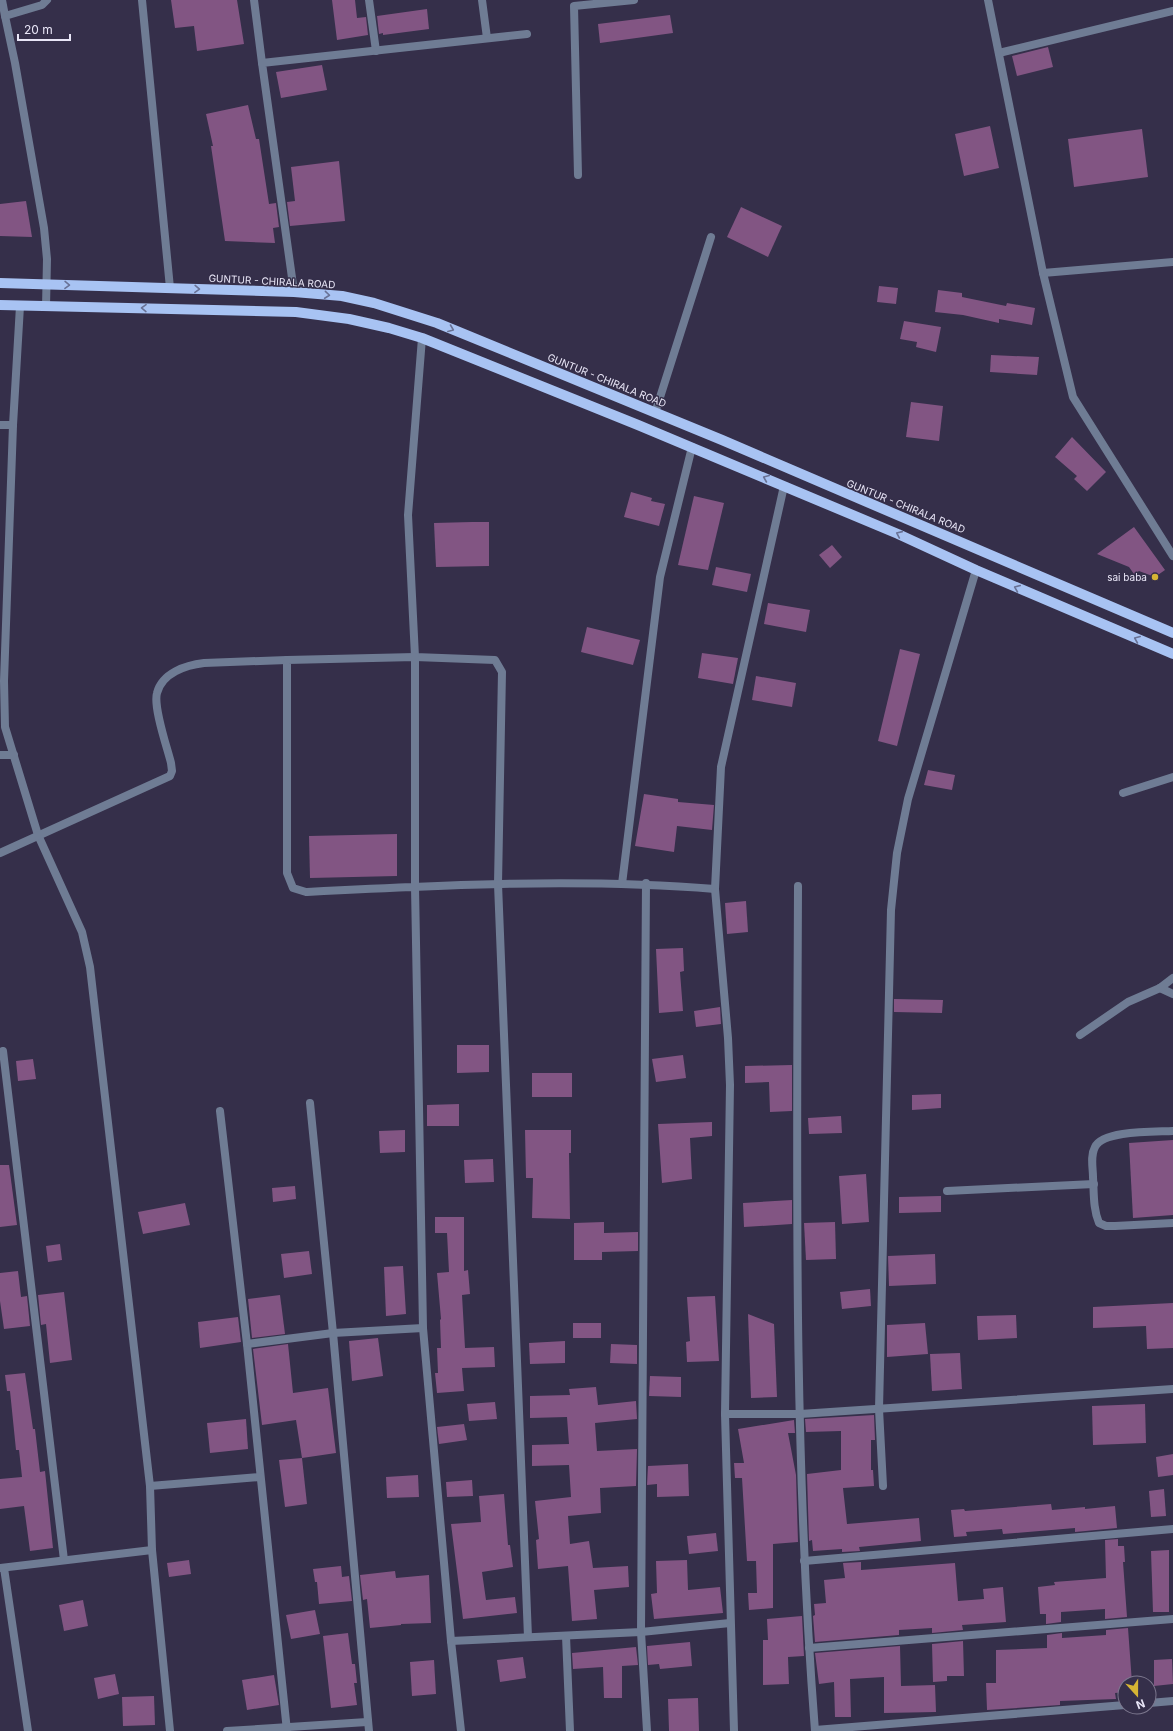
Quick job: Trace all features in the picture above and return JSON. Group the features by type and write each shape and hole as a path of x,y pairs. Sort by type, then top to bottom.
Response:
{"main road":[{"name":"GUNTUR - CHIRALA ROAD","path":"0,283 294,292 342,296 374,303 407,313 655,413 1173,633"},
{"path":"0,305 296,312 349,319 389,328 422,338 692,447 898,534 976,570 1173,654"}],"street":[{"path":"2,0 15,63 44,228 47,285 46,307"},
{"path":"5,16 42,5 47,0"},
{"path":"142,0 170,288"},
{"path":"254,0 294,292"},
{"path":"369,0 376,51"},
{"path":"482,0 487,38"},
{"path":"578,175 574,6 634,0"},
{"path":"988,0 1043,273 1073,397 1173,556"},
{"path":"999,53 1173,11"},
{"path":"262,63 527,34"},
{"path":"655,413 711,237"},
{"path":"1043,273 1173,262"},
{"path":"20,306 13,425 4,681 5,726 38,835 82,932 90,967 150,1486 152,1550 170,1731"},
{"path":"422,338 408,515 416,657 415,887 423,1328 450,1641 461,1731"},
{"path":"0,425 13,425"},
{"path":"622,884 660,577 692,447"},
{"path":"734,1731 725,1414 730,1085 728,1038 715,889 721,766 784,486"},
{"path":"883,1486 879,1409 891,910 897,853 908,799 976,570"},
{"path":"0,853 170,776 172,771 171,762 157,705 157,692 164,681 177,670 191,664 416,657 495,660 502,672 498,884 528,1637"},
{"path":"287,660 287,873 293,888 306,892 498,884 646,883 715,889"},
{"path":"0,756 14,755"},
{"path":"1123,793 1173,777"},
{"path":"646,883 641,1632 647,1731"},
{"path":"798,886 797,1158 800,1414 804,1560 815,1731 1117,1706"},
{"path":"1080,1036 1128,1002 1160,988 1173,978"},
{"path":"1160,988 1173,994"},
{"path":"3,1051 64,1560"},
{"path":"310,1103 333,1333 369,1731"},
{"path":"220,1111 247,1344 286,1729"},
{"path":"1173,1131 1111,1136 1100,1140 1094,1148 1092,1157 1096,1215 1099,1223 1106,1226 1173,1223"},
{"path":"947,1191 1094,1184"},
{"path":"247,1344 333,1333 423,1328"},
{"path":"725,1414 800,1414 1173,1389"},
{"path":"150,1486 260,1477"},
{"path":"804,1560 1173,1529"},
{"path":"28,1731 2,1568 152,1550"},
{"path":"809,1648 1173,1619"},
{"path":"450,1641 641,1632 730,1623"},
{"path":"566,1636 570,1731"},
{"path":"1157,1702 1173,1701"},
{"path":"227,1731 286,1729 367,1722"}],"building":[{"path":"171,0 237,0 244,44 197,51 194,26 175,28"},
{"path":"332,0 355,0 357,18 366,17 368,35 337,40"},
{"path":"427,9 429,29 383,35 383,33 379,34 377,16"},
{"path":"670,15 673,33 600,43 598,24"},
{"path":"1048,47 1053,67 1017,76 1012,56"},
{"path":"322,65 327,90 281,98 276,72"},
{"path":"248,105 256,139 259,139 269,204 276,203 279,227 273,228 275,243 225,241 211,146 213,146 206,114"},
{"path":"990,126 999,168 964,176 955,134"},
{"path":"1142,129 1148,177 1074,187 1068,139"},
{"path":"339,161 345,221 290,226 287,202 295,201 291,167"},
{"path":"26,201 32,237 0,236 0,204"},
{"path":"741,207 782,226 768,257 727,237"},
{"path":"879,286 898,288 896,304 877,302"},
{"path":"938,290 962,293 962,297 1006,306 1007,303 1035,308 1032,325 999,319 999,323 963,315 935,312"},
{"path":"904,321 941,327 936,352 916,347 917,342 900,339"},
{"path":"991,355 1039,357 1037,375 990,372"},
{"path":"911,402 943,406 939,441 906,437"},
{"path":"1072,437 1106,472 1087,491 1074,479 1077,476 1055,457"},
{"path":"631,492 652,498 651,501 665,504 659,526 624,517"},
{"path":"694,496 724,503 708,570 678,565"},
{"path":"489,522 489,566 436,567 434,523"},
{"path":"1134,527 1165,570 1155,577 1139,571 1134,574 1129,567 1097,554"},
{"path":"832,545 842,557 830,568 819,555"},
{"path":"716,567 751,574 747,592 712,585"},
{"path":"768,603 810,610 806,632 764,624"},
{"path":"587,627 640,640 633,665 581,652"},
{"path":"900,649 920,654 897,746 878,741"},
{"path":"702,653 738,658 733,684 698,678"},
{"path":"756,676 796,683 792,707 752,700"},
{"path":"928,770 955,775 952,790 924,785"},
{"path":"644,794 678,799 678,802 714,805 712,830 677,826 674,852 635,846"},
{"path":"397,834 397,876 310,878 309,836"},
{"path":"746,901 748,932 727,934 725,903"},
{"path":"683,948 684,971 680,972 683,1011 659,1013 656,949"},
{"path":"894,999 943,1000 942,1013 894,1012"},
{"path":"720,1007 721,1024 696,1027 694,1011"},
{"path":"457,1045 489,1045 489,1072 457,1073"},
{"path":"683,1055 686,1078 656,1082 652,1059"},
{"path":"33,1059 36,1079 18,1081 16,1061"},
{"path":"792,1065 792,1111 770,1112 769,1082 745,1083 745,1066"},
{"path":"532,1073 572,1073 572,1097 532,1097"},
{"path":"941,1094 941,1108 912,1110 912,1095"},
{"path":"459,1104 459,1126 427,1126 427,1105"},
{"path":"841,1116 842,1133 809,1134 808,1118"},
{"path":"712,1122 712,1136 690,1138 692,1179 662,1183 658,1124"},
{"path":"405,1130 405,1152 380,1153 379,1131"},
{"path":"525,1130 571,1130 571,1153 569,1153 570,1219 532,1218 533,1178 526,1178"},
{"path":"1173,1140 1173,1215 1133,1218 1129,1143"},
{"path":"493,1159 494,1182 465,1183 464,1160"},
{"path":"0,1165 9,1165 17,1225 0,1227"},
{"path":"866,1174 869,1222 842,1224 839,1176"},
{"path":"295,1186 296,1199 273,1202 272,1188"},
{"path":"941,1196 941,1212 899,1213 899,1197"},
{"path":"792,1200 792,1224 744,1227 743,1203"},
{"path":"185,1203 190,1225 143,1234 138,1212"},
{"path":"435,1217 464,1217 464,1271 468,1270 470,1294 462,1295 465,1348 494,1347 495,1367 462,1368 464,1391 437,1393 435,1373 438,1373 437,1348 441,1348 441,1319 437,1273 449,1272 447,1233 435,1233"},
{"path":"604,1222 604,1233 638,1232 638,1251 602,1252 602,1260 574,1260 574,1223"},
{"path":"835,1222 836,1259 806,1260 804,1223"},
{"path":"60,1244 62,1260 48,1262 46,1246"},
{"path":"309,1251 312,1274 284,1278 281,1254"},
{"path":"935,1254 936,1284 889,1286 888,1256"},
{"path":"403,1266 406,1314 386,1316 384,1267"},
{"path":"18,1271 21,1297 27,1296 30,1326 4,1329 0,1301 0,1273"},
{"path":"870,1289 871,1306 842,1309 840,1292"},
{"path":"64,1292 72,1360 50,1363 46,1324 41,1325 38,1295"},
{"path":"280,1295 285,1334 252,1338 248,1299"},
{"path":"715,1296 719,1361 687,1362 686,1342 690,1341 687,1297"},
{"path":"1173,1303 1173,1348 1147,1349 1146,1326 1093,1328 1093,1307"},
{"path":"748,1314 774,1324 777,1397 751,1398"},
{"path":"1016,1315 1017,1338 978,1340 977,1316"},
{"path":"238,1317 241,1342 200,1348 198,1322"},
{"path":"573,1323 601,1323 601,1338 573,1338"},
{"path":"925,1323 928,1354 887,1357 887,1325"},
{"path":"378,1338 383,1376 352,1381 349,1341"},
{"path":"565,1341 565,1363 530,1364 529,1343"},
{"path":"288,1344 293,1393 328,1388 336,1453 302,1458 296,1420 262,1425 253,1349"},
{"path":"611,1344 637,1345 637,1364 610,1363"},
{"path":"960,1353 962,1389 932,1391 930,1354"},
{"path":"25,1373 33,1429 35,1429 40,1472 45,1471 53,1548 30,1551 24,1506 0,1509 0,1479 22,1477 19,1450 16,1450 10,1391 7,1391 5,1375"},
{"path":"650,1376 681,1377 681,1397 649,1396"},
{"path":"596,1387 598,1405 636,1401 637,1419 595,1423 597,1451 637,1449 636,1486 600,1488 601,1513 568,1516 570,1544 589,1541 593,1568 628,1566 629,1587 594,1590 597,1619 572,1621 568,1566 538,1569 536,1540 539,1539 535,1501 571,1497 569,1465 532,1466 532,1445 569,1444 567,1417 530,1418 530,1396 570,1395 569,1389"},
{"path":"495,1402 497,1419 469,1421 467,1404"},
{"path":"1145,1404 1146,1443 1093,1445 1092,1406"},
{"path":"874,1415 875,1440 871,1440 871,1470 873,1470 874,1486 843,1488 847,1524 919,1518 921,1541 859,1547 860,1551 842,1552 842,1549 813,1551 812,1540 809,1541 807,1474 841,1470 841,1431 806,1432 805,1419"},
{"path":"246,1419 248,1449 210,1453 207,1423"},
{"path":"794,1420 795,1433 788,1433 796,1475 798,1542 773,1544 773,1608 749,1610 748,1593 757,1593 756,1561 747,1561 742,1478 735,1478 734,1463 744,1463 738,1429"},
{"path":"464,1424 467,1440 439,1444 437,1427"},
{"path":"1173,1454 1173,1475 1158,1477 1156,1457"},
{"path":"302,1458 307,1504 285,1507 279,1460"},
{"path":"688,1464 689,1496 657,1497 657,1484 647,1485 648,1466"},
{"path":"418,1475 419,1497 387,1498 386,1477"},
{"path":"472,1480 473,1496 447,1497 446,1482"},
{"path":"1164,1489 1166,1516 1151,1517 1149,1491"},
{"path":"504,1494 508,1545 510,1545 513,1567 482,1572 486,1600 515,1597 517,1613 463,1619 451,1524 481,1522 479,1496"},
{"path":"1051,1504 1052,1510 1115,1506 1117,1528 1075,1532 1075,1528 1003,1534 1002,1529 966,1532 967,1536 954,1537 951,1510 964,1509 965,1511"},
{"path":"716,1533 718,1551 689,1554 687,1536"},
{"path":"1118,1539 1118,1546 1124,1546 1125,1562 1123,1562 1127,1617 1105,1619 1105,1609 1061,1612 1061,1622 1046,1624 1046,1614 1040,1614 1038,1587 1055,1585 1054,1582 1106,1578 1105,1540"},
{"path":"1169,1550 1169,1612 1153,1612 1151,1551"},
{"path":"189,1560 191,1574 169,1577 167,1563"},
{"path":"687,1560 688,1590 720,1587 723,1613 654,1619 651,1594 657,1593 656,1561"},
{"path":"861,1562 861,1570 955,1563 958,1601 984,1599 983,1589 1003,1587 1006,1622 962,1625 963,1630 932,1633 932,1628 899,1630 899,1635 815,1642 813,1616 815,1615 814,1604 826,1603 824,1580 845,1578 843,1563"},
{"path":"341,1566 342,1577 349,1576 352,1601 319,1604 317,1582 315,1582 313,1569"},
{"path":"395,1571 396,1578 429,1575 431,1623 401,1624 370,1628 367,1599 363,1600 360,1575"},
{"path":"83,1600 88,1626 64,1631 59,1605"},
{"path":"315,1610 320,1634 291,1639 286,1615"},
{"path":"802,1616 804,1656 788,1657 789,1684 763,1685 763,1640 768,1640 767,1619"},
{"path":"1128,1628 1131,1675 1117,1675 1117,1693 1115,1693 1116,1699 1060,1701 1060,1705 987,1710 986,1683 996,1683 996,1650 1047,1648 1047,1635 1062,1633 1062,1638 1106,1635 1106,1630"},
{"path":"348,1633 352,1664 355,1664 357,1683 354,1683 357,1705 331,1708 323,1636"},
{"path":"963,1641 964,1676 947,1676 947,1681 933,1682 932,1644"},
{"path":"690,1642 692,1666 660,1669 659,1664 648,1665 647,1646"},
{"path":"900,1646 901,1686 935,1685 936,1712 884,1713 884,1677 850,1679 851,1717 835,1717 834,1682 819,1684 815,1653"},
{"path":"636,1647 638,1665 622,1666 622,1698 604,1698 603,1667 573,1669 572,1653"},
{"path":"523,1657 526,1678 500,1682 497,1660"},
{"path":"1172,1659 1173,1684 1157,1686 1157,1675 1154,1675 1154,1660"},
{"path":"434,1660 436,1694 412,1696 410,1662"},
{"path":"115,1674 119,1694 98,1699 94,1678"},
{"path":"274,1675 279,1705 247,1710 242,1680"},
{"path":"154,1696 155,1725 123,1726 122,1697"},
{"path":"698,1698 699,1731 669,1731 668,1699"}],"place":[{"name":"sai baba","path":"1155,577"}]}
